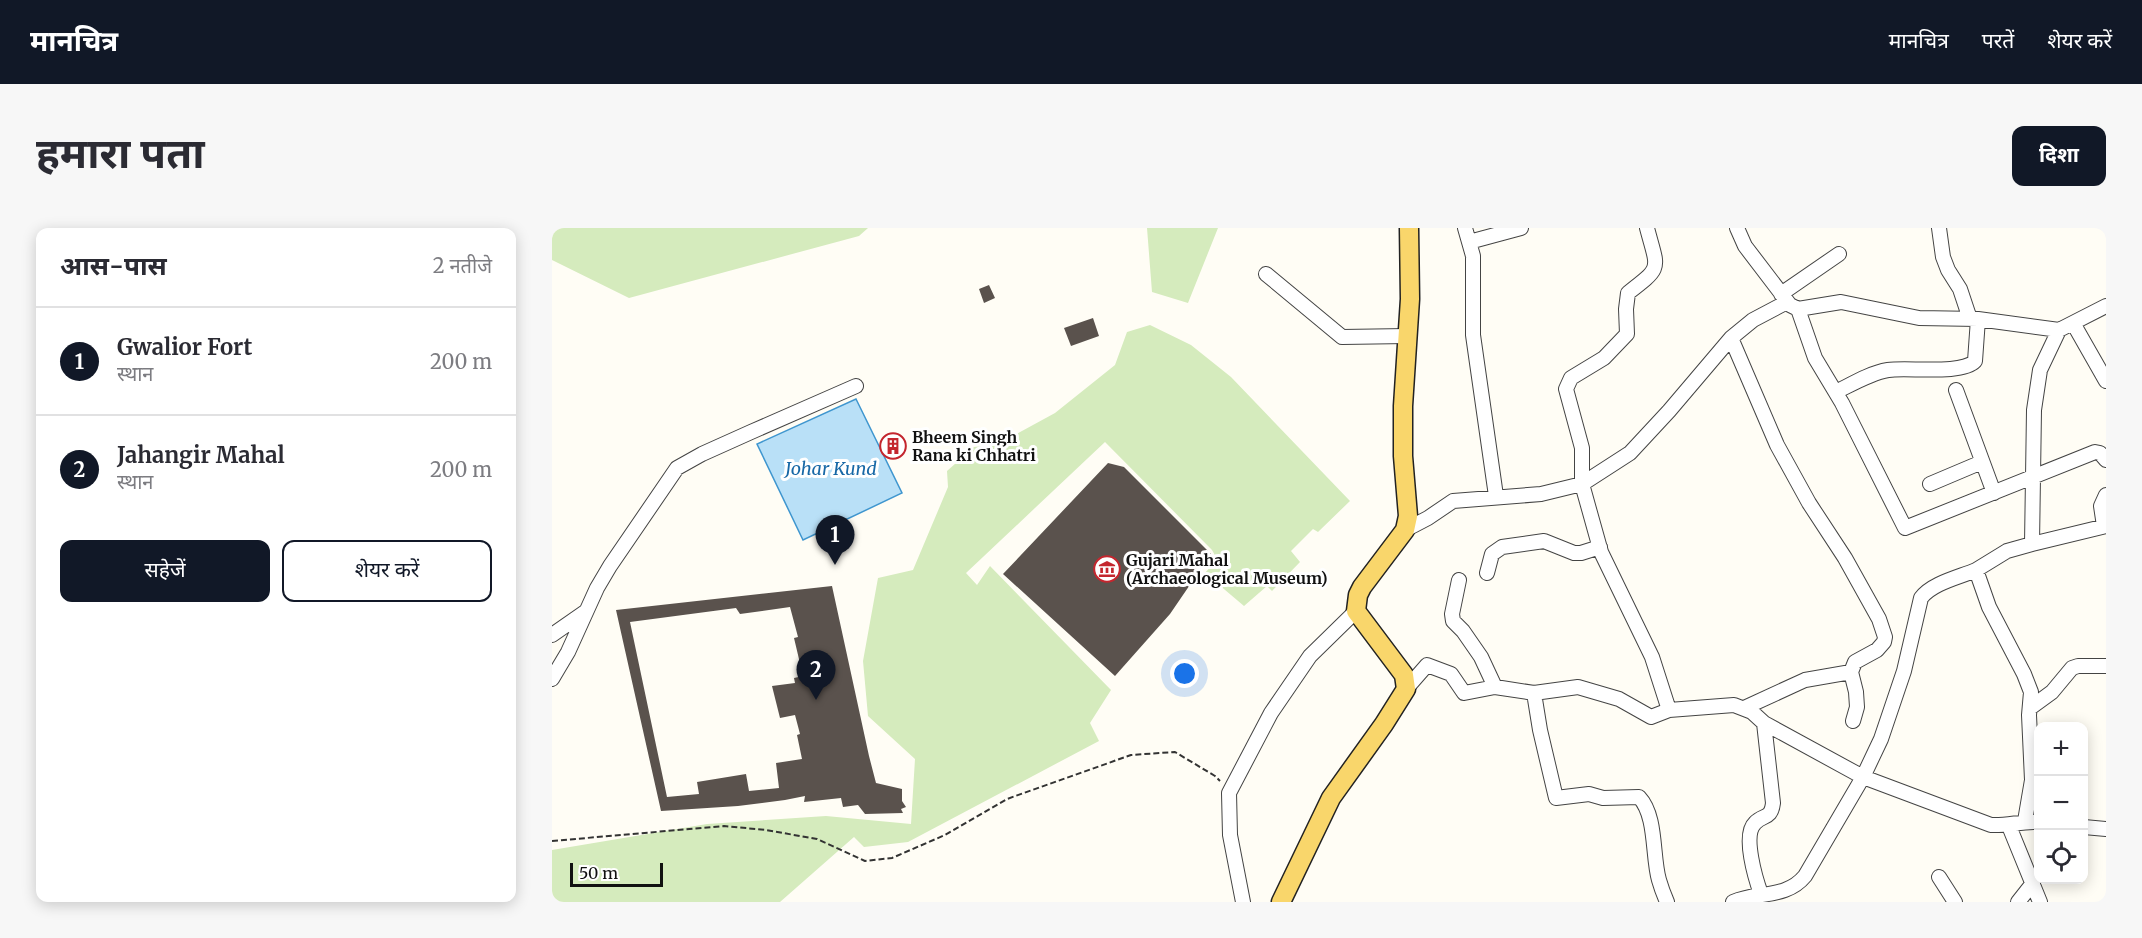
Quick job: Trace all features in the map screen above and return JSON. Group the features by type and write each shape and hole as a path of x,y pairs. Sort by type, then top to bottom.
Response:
{"main road":[{"path":"1281,902 1331,798 1406,689 1404,675 1356,611 1358,595 1362,587 1406,530 1408,516 1403,456 1403,406 1410,299 1409,228"}],"street":[{"path":"1465,228 1473,256 1473,334 1496,496"},
{"path":"1469,242 1521,228"},
{"path":"1647,228 1656,262 1653,273 1628,293 1627,334 1604,358 1571,378 1566,389 1582,448 1582,484 1600,547 1652,657 1669,710"},
{"path":"1737,228 1745,246 1789,302 1815,358 1870,456 1905,528 2095,452 2100,453 2106,460"},
{"path":"1836,392 1876,373 1888,370 1953,368 1971,365 1975,361 1974,319 1960,289 1947,270 1939,228"},
{"path":"1406,530 1453,501 1541,494 1582,484 1630,453 1731,338 1754,320 1789,302 1839,254"},
{"path":"1266,274 1342,337 1407,336"},
{"path":"1789,302 1841,302 1919,318 1974,319 2059,330 2106,306"},
{"path":"2073,323 2106,381"},
{"path":"2032,544 2034,410 2040,370 2059,330"},
{"path":"1731,338 1777,445 1809,503 1845,558 1879,619 1885,637 1877,650 1855,662 1851,672 1857,707 1853,721"},
{"path":"552,679 568,652 597,588 610,566 677,468 702,454 856,386"},
{"path":"1956,390 1994,493"},
{"path":"1930,484 1982,462"},
{"path":"1733,902 1761,894 1777,894 1799,884 1805,876 1863,777 1881,739 1904,671 1921,598 1940,585 1976,570 2007,550 2105,526 2101,506 2106,495"},
{"path":"1487,573 1492,554 1502,547 1544,541 1574,553 1581,553 1600,547"},
{"path":"1406,689 1427,665 1451,674 1464,693 1495,687 1534,693 1578,687 1619,699 1650,717 1669,710 1734,705 1744,708 1764,723 1863,777 1991,825 2009,826 2032,822 2031,692 1989,607 1976,570"},
{"path":"1459,580 1452,614 1453,621 1463,630 1481,657 1495,687"},
{"path":"552,635 588,610"},
{"path":"1243,902 1230,835 1229,792 1270,713 1310,656 1356,611"},
{"path":"2030,708 2052,692 2072,668 2106,666"},
{"path":"1744,708 1805,680 1851,672"},
{"path":"1534,693 1556,798 1588,794 1603,798 1639,797 1645,803 1654,844 1658,879 1667,902"},
{"path":"1761,894 1750,855 1752,827 1755,822 1768,816 1773,803 1764,723"},
{"path":"2009,826 2040,902"},
{"path":"2088,827 2106,829"},
{"path":"1939,877 1955,902"},
{"path":"2018,902 2033,883"}],"path":[{"path":"552,840 724,826 766,830 817,839 864,861 892,858 945,835 1007,799 1131,755 1175,752 1215,776 1229,792"}],"green space":[{"path":"552,228 868,228 859,236 629,298 552,260"},
{"path":"1147,228 1218,228 1188,303 1152,292"},
{"path":"1150,325 1191,345 1231,377 1350,501 1318,532 1313,529 1291,551 1300,562 1272,591 1267,586 1244,606 1205,573 1217,559 1212,550 1105,442 966,573 977,585 990,566 1111,690 1090,723 1099,741 908,842 864,847 854,837 780,902 552,902 552,850 707,824 826,816 911,824 915,759 868,716 863,661 878,578 913,570 948,487 947,471 974,447 996,445 1055,413 1115,365 1127,332"}],"water":[{"name":"Johar Kund","path":"856,399 902,493 803,540 757,444"}],"building":[{"path":"989,285 995,298 984,303 979,289"},
{"path":"1093,318 1099,336 1071,346 1064,328"},
{"name":"Bheem Singh Rana ki Chhatri","path":"896,435 905,448 891,457 882,444"},
{"path":"1108,463 1124,467 1211,554 1170,614 1115,676 1003,574"},
{"path":"832,586 876,783 902,789 902,801 906,807 901,809 903,813 865,814 858,805 843,807 841,798 804,802 805,796 738,806 661,811 616,610","holes":["790,607 798,637 794,638 803,676 794,678 795,683 772,686 780,718 795,715 800,734 797,735 802,759 776,763 779,788 749,791 746,774 697,782 699,794 667,797 630,622 736,608 740,614"]}],"place":[{"name":"Bheem Singh Rana ki Chhatri","path":"893,446"},
{"name":"Gwalior Fort","path":"835,565"},
{"name":"Gujari Mahal (Archaeological Museum)","path":"1107,569"},
{"name":"Jahangir Mahal","path":"816,700"}]}
